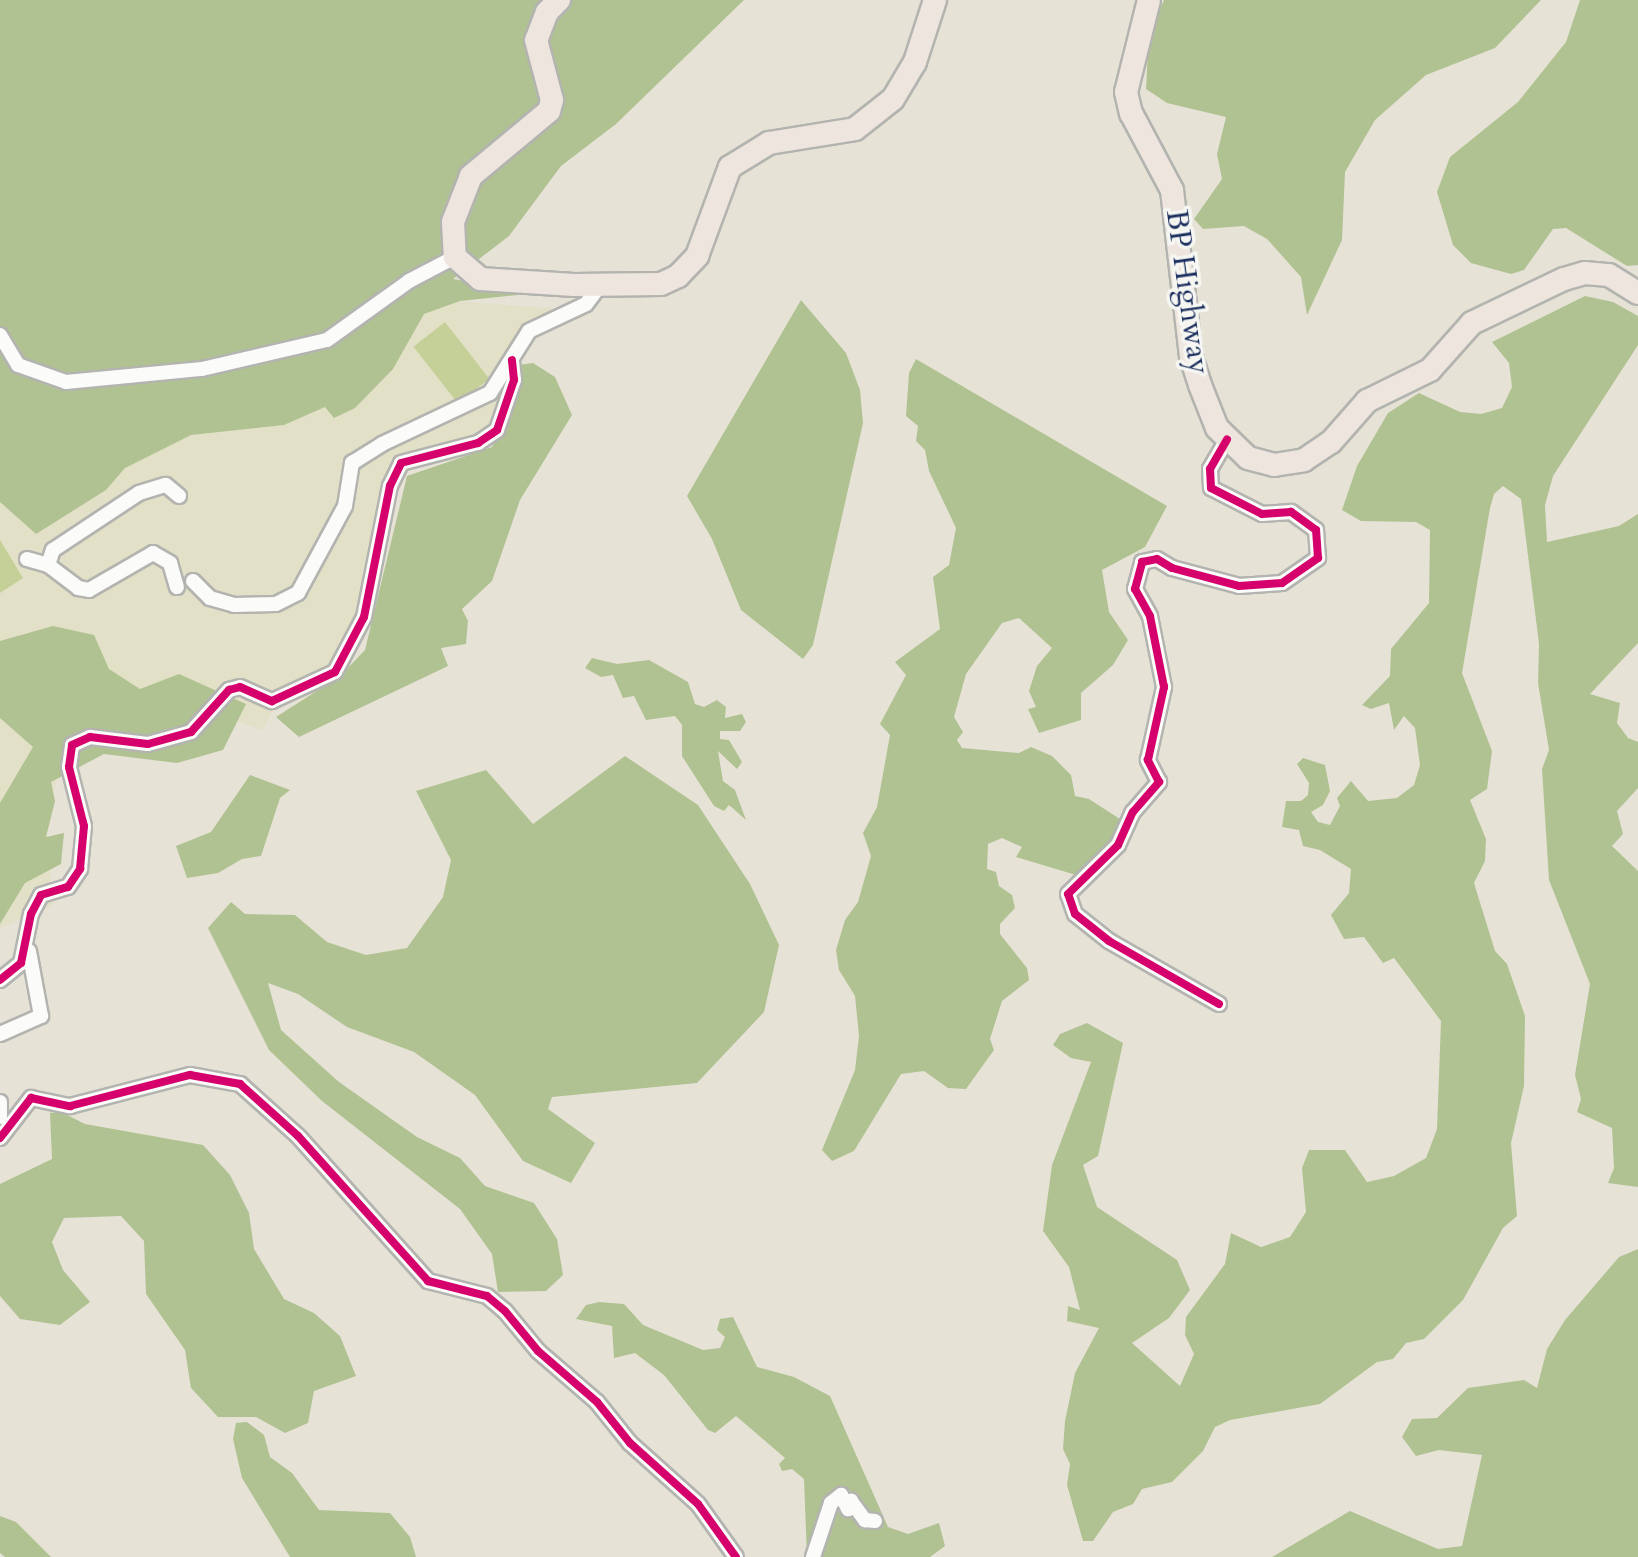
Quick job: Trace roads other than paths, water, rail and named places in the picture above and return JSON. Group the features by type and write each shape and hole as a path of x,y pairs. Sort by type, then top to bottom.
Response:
{"highway":[{"path":"559,0 547,12 536,40 552,100 549,111 471,176 453,222 455,257 472,275 490,281 661,284 678,276 697,256 730,167 769,143 855,129 881,110 909,75 935,0"},
{"name":"BP Highway","path":"1149,0 1126,92 1131,113 1172,190 1191,357 1227,440"},
{"path":"1227,440 1260,463 1304,460 1331,442 1367,401 1430,370 1464,331 1491,312 1585,273 1609,275 1638,293"}],"street":[{"path":"0,335 18,365 66,382 202,369 327,340 409,281 455,257"},
{"path":"193,581 210,598 234,605 288,600 307,584 329,542 345,506 352,463 382,444 471,405 490,393 529,331 586,304 602,283"},
{"path":"0,980 21,963 28,926 41,895 68,887 80,869 84,826 69,767 72,745 90,737 148,744 191,732 229,690 240,687 272,701 335,672 364,617 390,486 401,463 478,443 497,430 514,380 512,360"},
{"path":"1219,1004 1109,941 1075,914 1068,894 1118,845 1133,812 1159,782 1148,760 1164,687 1150,616 1135,589 1142,562 1157,559 1172,568 1239,586 1282,583 1318,558 1316,530 1291,512 1262,514 1211,488 1210,469 1227,440"},
{"path":"48,565 53,550 139,493 166,485 179,496"},
{"path":"27,559 48,565 78,588 89,590 153,553 170,563 177,587"},
{"path":"0,1034 41,1016 29,969 28,926"},
{"path":"0,1138 31,1098 70,1106 190,1075 240,1084 298,1136 428,1281 487,1296 505,1311 538,1351 597,1402 630,1443 698,1504 736,1557"},
{"path":"0,1102 0,1117"},
{"path":"813,1557 831,1503 841,1495 848,1509 851,1501 865,1520 875,1521"}]}
